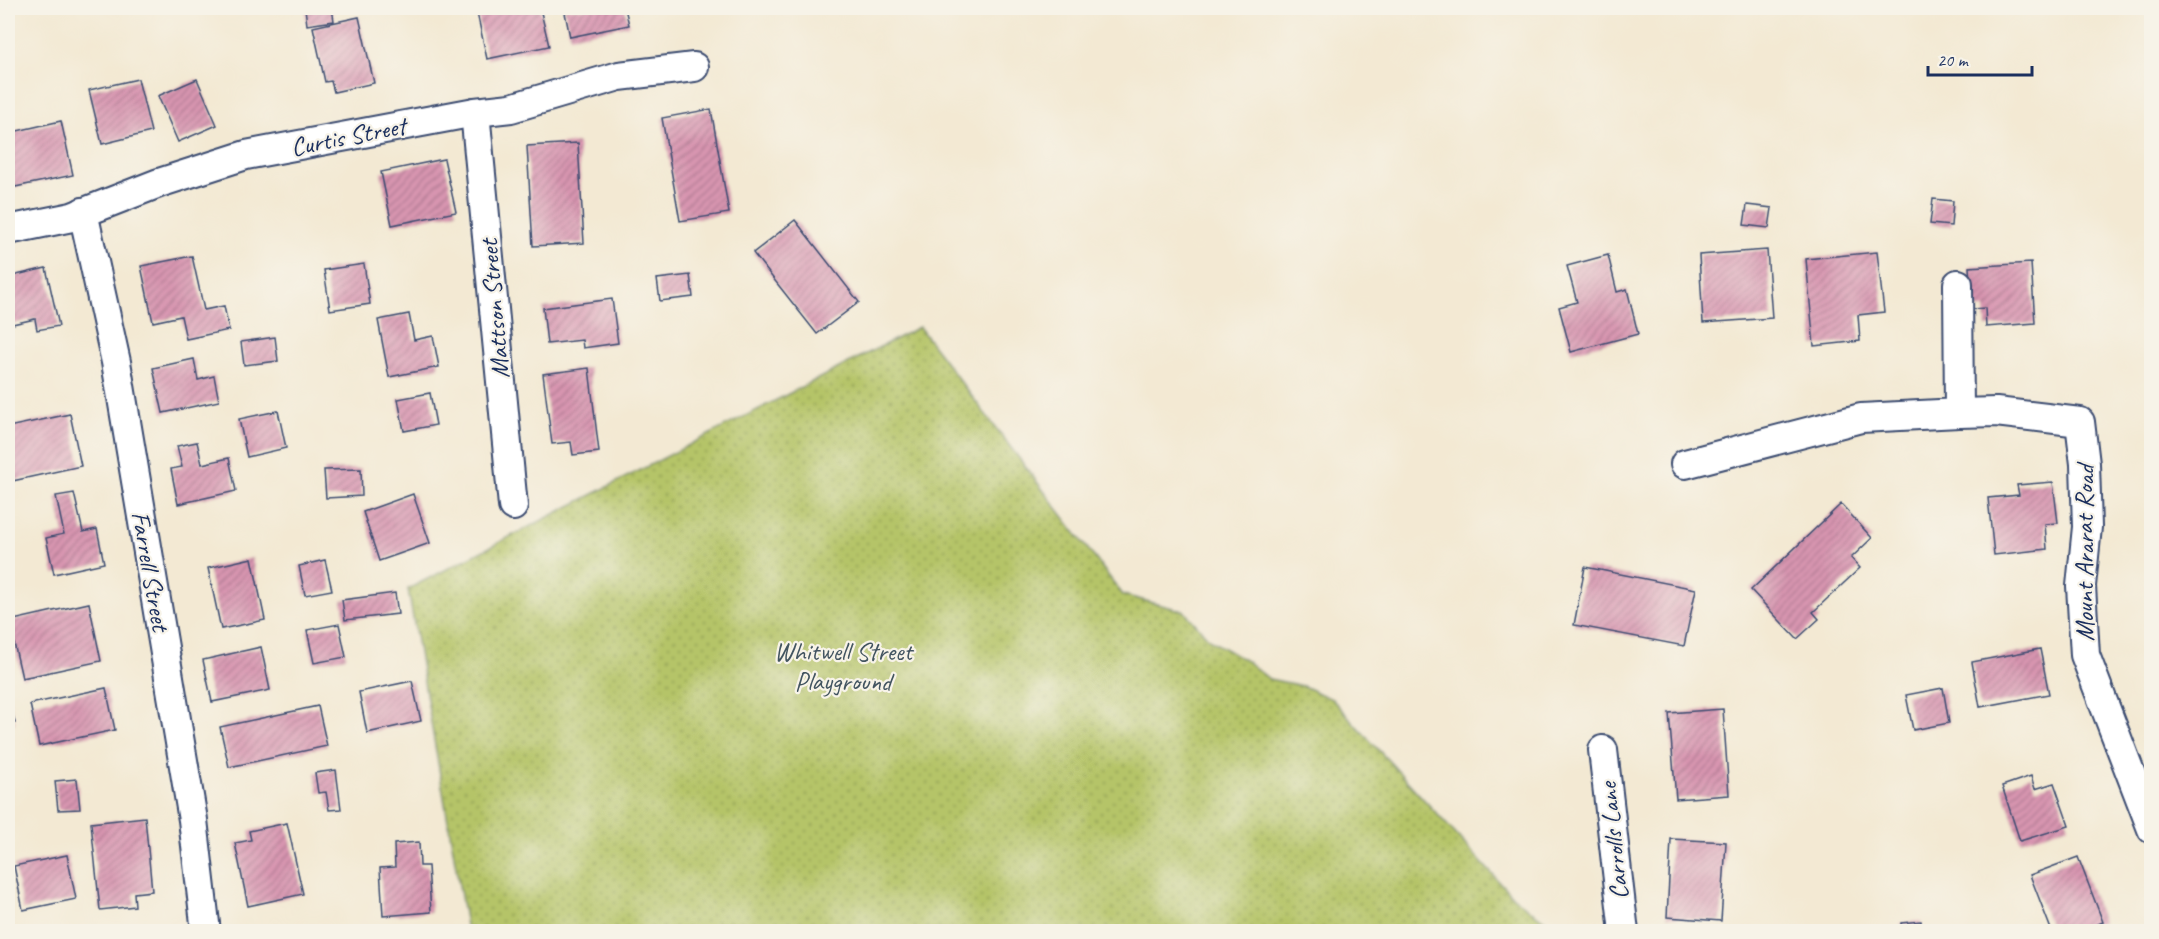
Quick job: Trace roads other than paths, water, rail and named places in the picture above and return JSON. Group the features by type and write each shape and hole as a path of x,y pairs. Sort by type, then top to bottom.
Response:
{"street":[{"name":"Curtis Street","path":"8,230 72,217 159,183 246,155 475,112 511,108 619,76 694,67"},
{"name":"Mattson Street","path":"475,112 513,506"},
{"name":"Farrell Street","path":"83,212 116,362 193,820 206,932"},
{"path":"1685,464 1861,418 1959,412 1958,284"},
{"name":"Mount Ararat Road","path":"1959,412 1996,412 2080,422 2085,464 2086,527 2081,586 2085,655 2150,820"},
{"name":"Carrolls Lane","path":"1603,750 1624,932"}],"park label":[{"name":"Whitwell Street Playground","path":"843,666"}]}
